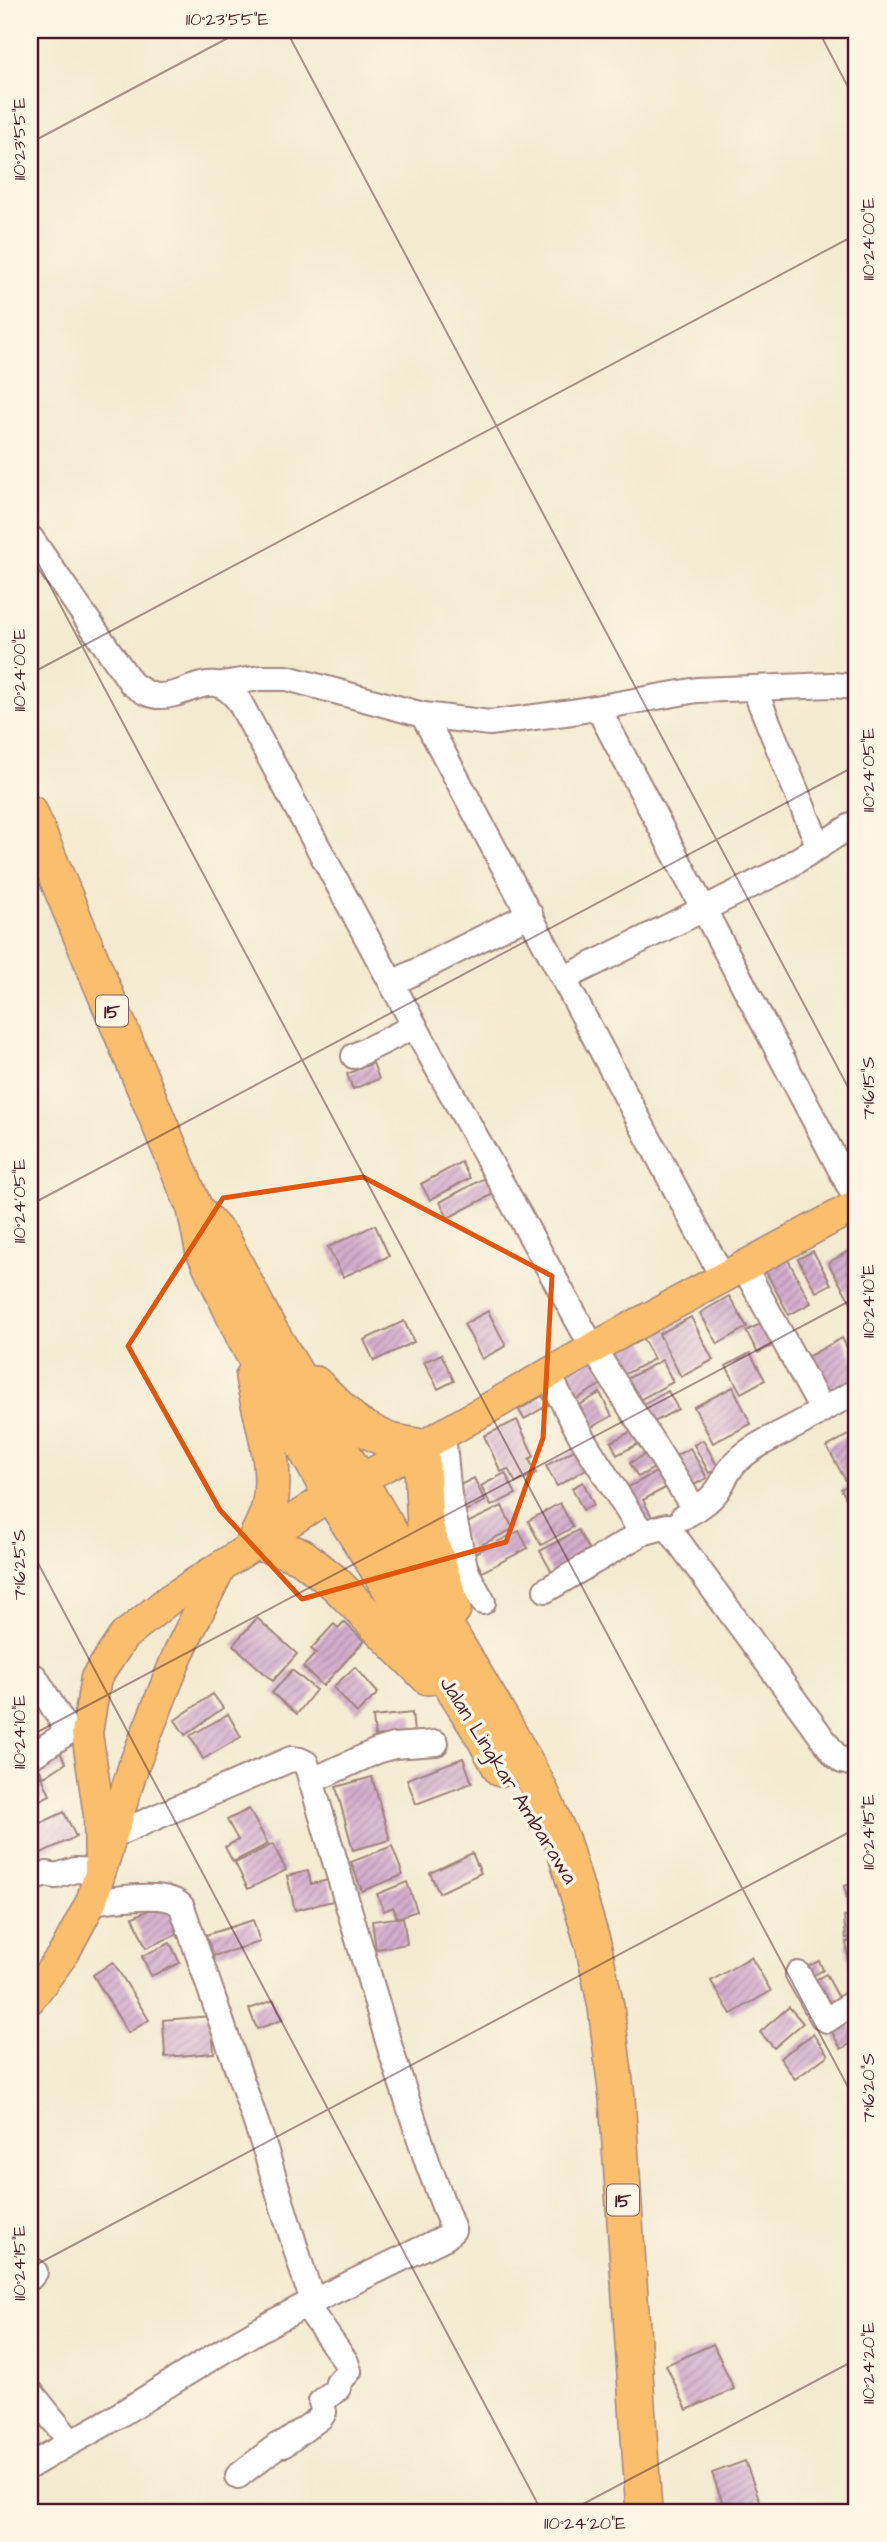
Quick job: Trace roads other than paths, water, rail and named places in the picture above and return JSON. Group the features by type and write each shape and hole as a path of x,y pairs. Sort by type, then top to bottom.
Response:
{"highway":[{"name":"Jalan Lingkar Ambarawa","path":"30,813 195,1209 203,1249 256,1332 344,1488 493,1729 543,1844 576,1891 593,1944 606,2007 617,2098 644,2512"},
{"path":"256,1332 357,1425 388,1441 432,1441 425,1526 493,1729"},
{"path":"256,1332 272,1480 269,1508 254,1543 301,1556 335,1583 493,1729"}],"main road":[{"path":"99,1870 99,1815 87,1733 96,1678 124,1636 170,1599 344,1488 857,1203"},
{"path":"30,1999 64,1953 91,1902 134,1765 179,1652 220,1568"}],"street":[{"path":"32,543 132,684 146,693 159,696 211,682 222,684 260,678 287,678 423,715 490,723 598,708 697,690 832,685 857,687"},
{"path":"222,684 239,701 593,1349 695,1510"},
{"path":"754,688 819,847"},
{"path":"598,708 857,1203"},
{"path":"423,715 565,978 733,1273 822,1409"},
{"path":"565,978 782,870 857,822"},
{"path":"393,983 530,914"},
{"path":"354,1056 415,1026"},
{"path":"548,1374 589,1449 642,1534"},
{"path":"546,1590 642,1534 667,1526 695,1510 716,1493 734,1464 760,1444 800,1424 822,1409 854,1399"},
{"path":"432,1441 449,1496 466,1571 483,1602"},
{"path":"667,1526 835,1755 857,1765"},
{"path":"30,1758 67,1730 35,1677"},
{"path":"312,1781 377,1751 394,1746 436,1743"},
{"path":"30,2466 116,2417 228,2347 310,2303 446,2237 453,2230 428,2164 391,2050 306,1763 291,1759 111,1836"},
{"path":"30,1879 47,1874 56,1876 75,1870 99,1870"},
{"path":"91,1902 160,1898 173,1899 182,1907 266,2152 310,2303 349,2371 338,2383 338,2388 321,2402 324,2412 321,2417 238,2476"},
{"path":"798,1974 827,2020 857,2000"},
{"path":"30,2268 35,2272 30,2278"},
{"path":"30,2391 70,2441"}]}
